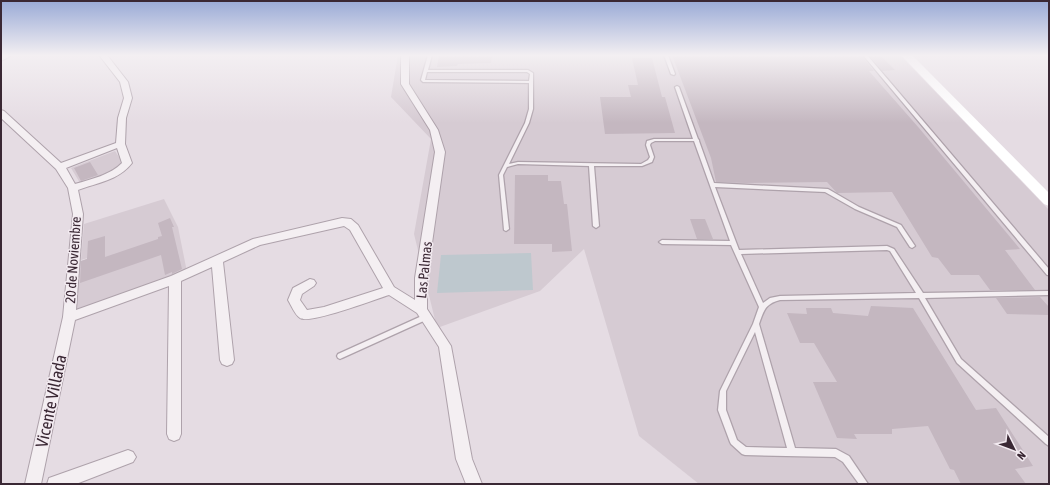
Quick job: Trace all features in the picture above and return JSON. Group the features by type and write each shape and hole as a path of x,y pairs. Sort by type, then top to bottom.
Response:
{"main road":[{"path":"928,78 1049,201"}],"street":[{"path":"73,188 114,174 123,168 127,163 120,144 122,118 128,98 124,82 120,78"},
{"name":"Las Palmas","path":"404,78 405,84 434,130 440,152 421,278 423,313 445,346 464,459 474,484"},
{"name":"20 de Noviembre","path":"1,113 60,167 73,188 78,214 68,318"},
{"path":"60,167 120,144"},
{"path":"68,318 175,279 257,242 347,222 354,228 390,290 423,313"},
{"path":"217,260 227,360"},
{"path":"174,434 175,279"},
{"path":"310,283 297,291 294,300 304,315 324,312 390,290"},
{"name":"Vicente Villada","path":"33,484 68,318"},
{"path":"55,484 128,457"}],"lane":[{"path":"424,78 423,80 426,82 531,82"},
{"path":"506,229 501,175 527,123 531,110 532,78"},
{"path":"884,78 1049,273"},
{"path":"677,87 714,185 733,243 762,307"},
{"path":"506,166 518,163 642,165 650,161 652,157 648,145 649,142 654,140 697,140"},
{"path":"591,164 596,226"},
{"path":"714,185 821,188 857,208 899,226 912,246"},
{"path":"662,242 733,243"},
{"path":"738,252 887,248 893,251 959,361 1049,442"},
{"path":"864,484 846,459 842,455 836,453 743,450 734,442 722,410 723,391 756,324 762,307 772,300 780,298 920,294 1049,293"},
{"path":"340,356 423,313"},
{"path":"756,324 792,452"}],"shaded area":[{"path":"394,78 922,78 1049,210 1049,484 699,484 639,436 584,249 540,291 437,328 414,234 431,139 391,97"},
{"path":"115,151 125,166 80,183 71,168"},
{"path":"164,199 178,227 187,272 75,315 78,262 101,254 81,260 84,224"},
{"path":"531,253 533,290 437,293 441,255"}],"building":[{"path":"636,78 657,78 662,97 665,97 675,133 605,134 600,97 631,97 628,85 638,85"},
{"path":"681,78 875,78 1020,249 1005,250 1035,290 990,290 979,275 951,275 938,258 932,257 892,192 837,193 827,182 716,182 711,158"},
{"path":"90,162 98,175 81,181 74,168"},
{"path":"515,175 548,175 548,181 561,181 564,204 567,204 572,251 552,252 552,244 514,244"},
{"path":"170,218 174,227 172,227 182,269 172,274 172,272 165,275 161,255 80,283 81,261 87,259 88,241 105,236 105,257 158,239 158,237 162,236 158,223"},
{"path":"690,219 705,219 713,239 697,239"},
{"path":"1040,297 1049,307 1049,315 1007,314 996,298"},
{"path":"871,306 913,308 976,410 996,408 1033,466 1015,469 1026,484 961,484 954,470 950,469 928,426 892,429 892,434 854,434 857,439 837,438 813,382 837,382 814,343 800,343 787,313 807,314 806,308 831,308 833,313 868,316"}]}
